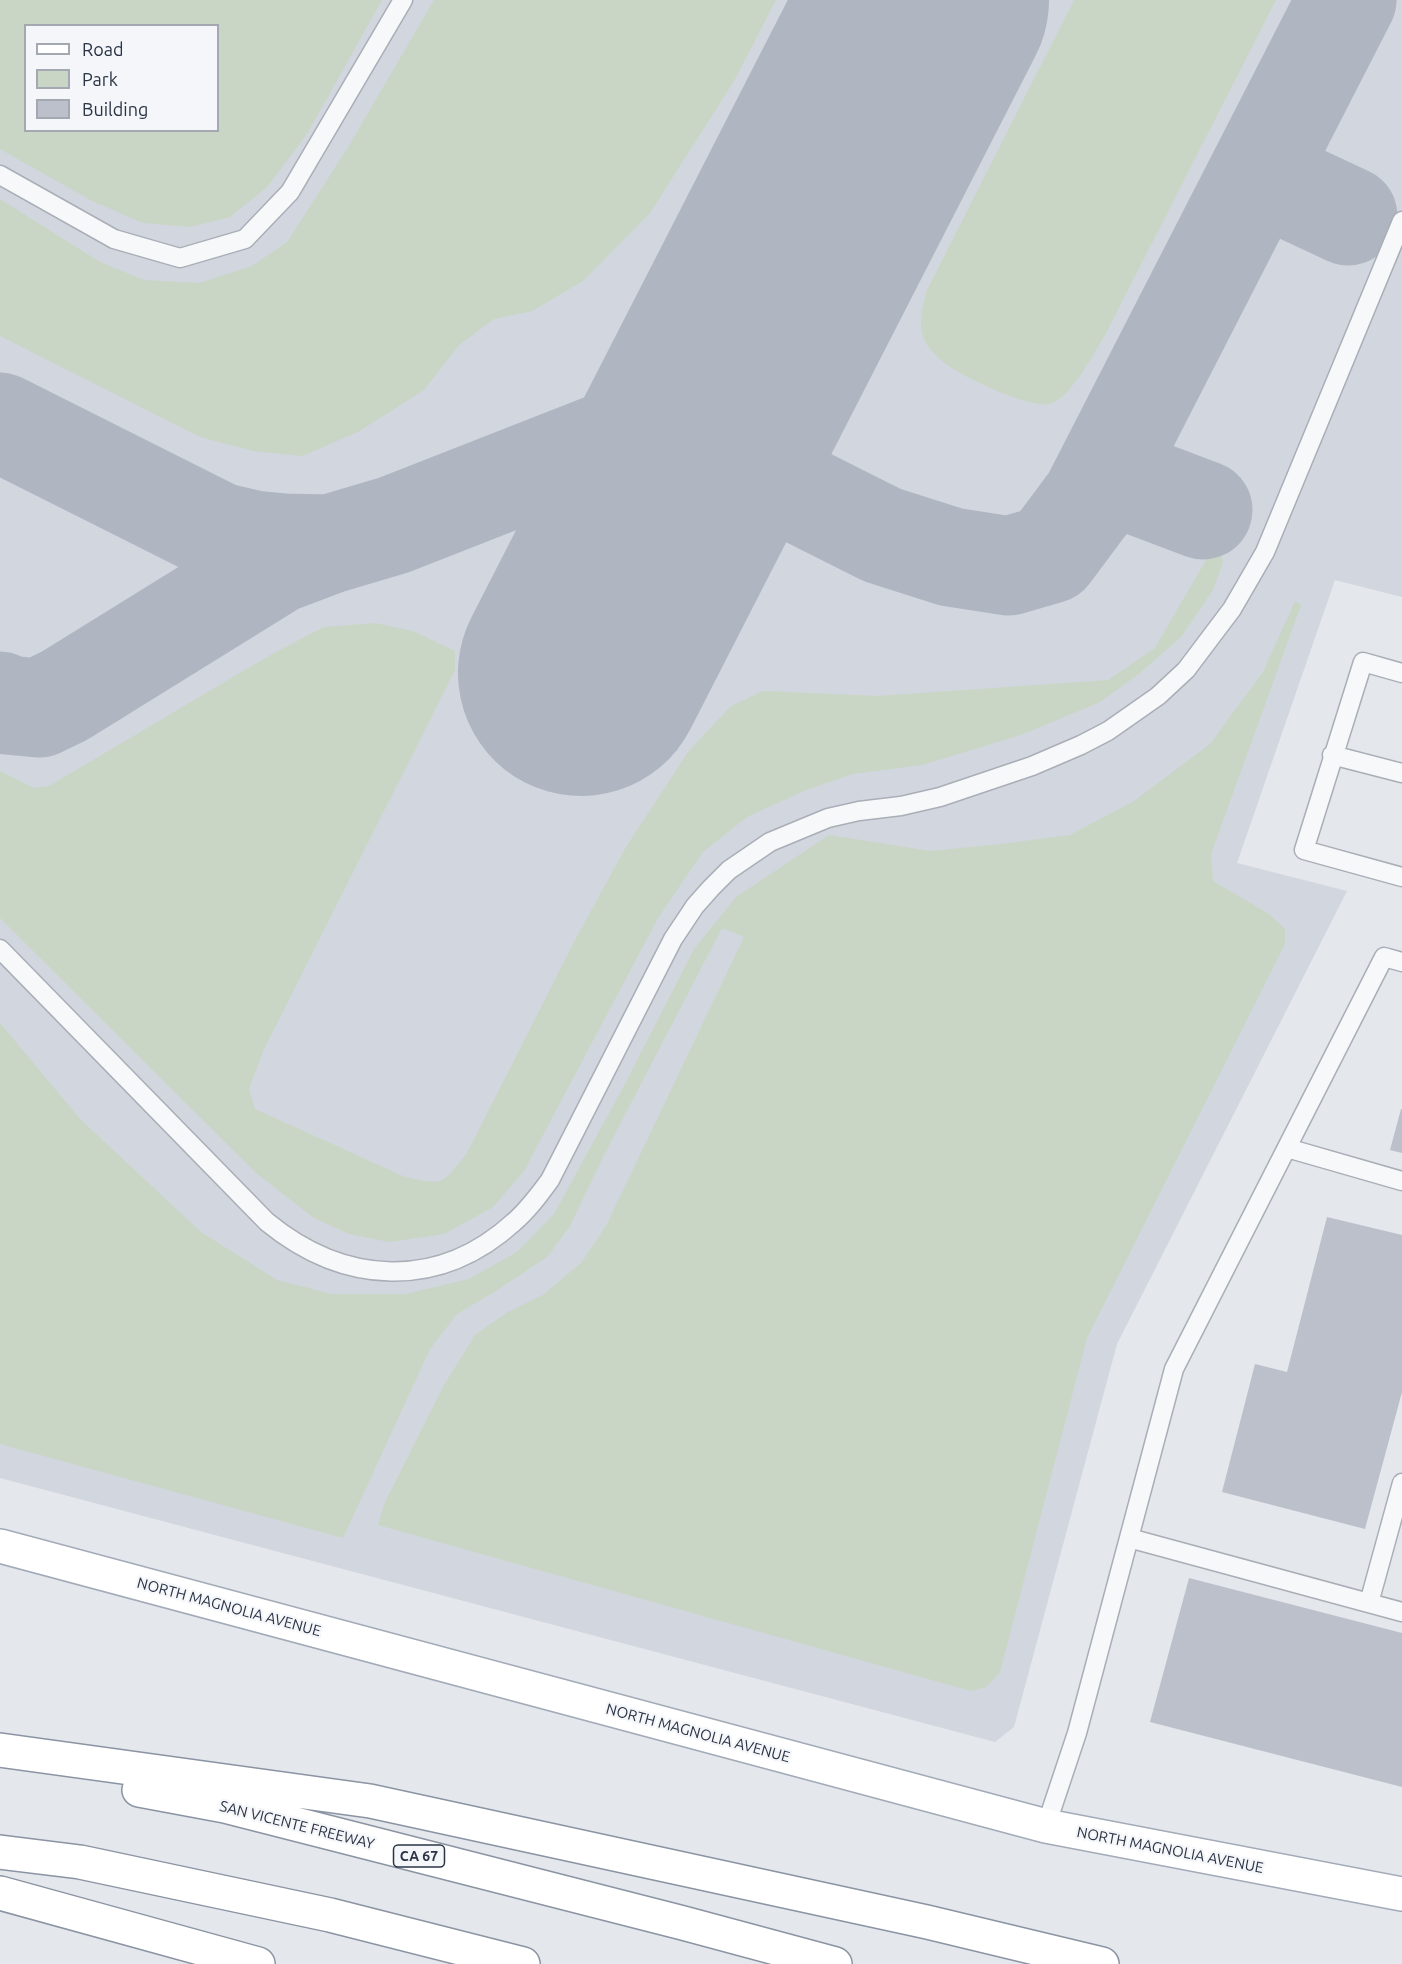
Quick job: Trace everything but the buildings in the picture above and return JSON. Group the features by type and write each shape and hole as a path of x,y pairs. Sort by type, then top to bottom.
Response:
{"main road":[{"name":"NORTH MAGNOLIA AVENUE","path":"0,1546 1046,1826 1402,1894"},
{"path":"0,1750 370,1801 927,1922 1101,1964"},
{"name":"SAN VICENTE FREEWAY","path":"0,1763 225,1806 835,1964"},
{"path":"0,1852 80,1862 330,1915 523,1964"},
{"path":"0,1893 258,1964"}],"lane":[{"path":"0,175 114,239 180,258 245,239 290,192 403,0"},
{"path":"0,949 267,1222 285,1237 309,1252 360,1269 409,1271 433,1267 461,1257 484,1244 515,1221 532,1204 550,1180 673,939 694,906 729,870 770,842 828,818 940,797 1032,766 1081,745 1142,708 1186,670 1232,609 1265,552 1402,221"},
{"path":"1402,673 1363,662 1304,850 1402,877"},
{"path":"1332,755 1402,773"},
{"path":"1046,1826 1077,1733 1174,1369 1384,957 1402,962"},
{"path":"1287,1148 1402,1181"},
{"path":"1369,1604 1402,1483"},
{"path":"1129,1538 1402,1612"}],"shaded area":[{"path":"0,0 1402,0 1402,597 1335,580 1237,863 1347,891 1117,1344 1014,1727 995,1742 0,1478"}],"green space":[{"path":"0,0 382,0 307,134 267,187 230,217 190,227 143,223 92,201 0,149"},
{"path":"434,0 776,0 734,81 650,213 583,281 532,311 494,319 459,345 424,390 358,432 302,456 253,451 200,437 0,336 0,199 100,262 144,280 199,283 252,266 287,242 347,149"},
{"path":"1074,0 1276,0 1106,333 1081,374 1065,394 1057,401 1039,404 1012,397 946,364 924,340 921,319 927,290"},
{"path":"1213,548 1219,548 1223,562 1213,590 1181,637 1140,673 1100,702 1021,735 922,765 853,774 806,790 747,817 703,852 658,918 524,1171 493,1207 444,1234 389,1242 349,1234 314,1218 256,1173 0,918 0,771 34,788 49,786 272,654 324,627 375,623 413,631 455,651 455,670 264,1049 249,1089 255,1109 405,1177 436,1182 447,1177 467,1153 574,942 626,847 688,752 731,706 763,691 878,696 1108,680 1155,648"},
{"path":"1295,601 1301,605 1211,854 1213,881 1269,914 1285,929 1285,944 1087,1338 1000,1672 986,1687 971,1691 378,1525 385,1502 444,1385 475,1335 508,1312 543,1295 581,1263 606,1226 744,937 722,928 603,1157 570,1226 547,1257 457,1314 430,1349 343,1538 0,1444 0,1023 80,1119 201,1232 277,1280 332,1294 406,1294 469,1279 517,1252 554,1214 625,1084 694,949 736,897 829,835 930,851 1070,835 1134,801 1210,744 1263,672"}],"taxiway":[{"path":"699,443 882,535 951,557 1009,566 1050,554 1091,499 1347,0"},
{"path":"1258,174 1348,216"},
{"path":"0,422 219,532 253,540 330,544 394,525 723,396"},
{"path":"1105,473 1203,510"},
{"path":"0,701 7,705 39,708 64,696 277,564 330,544"}],"runway":[{"path":"581,673 926,0"}]}
